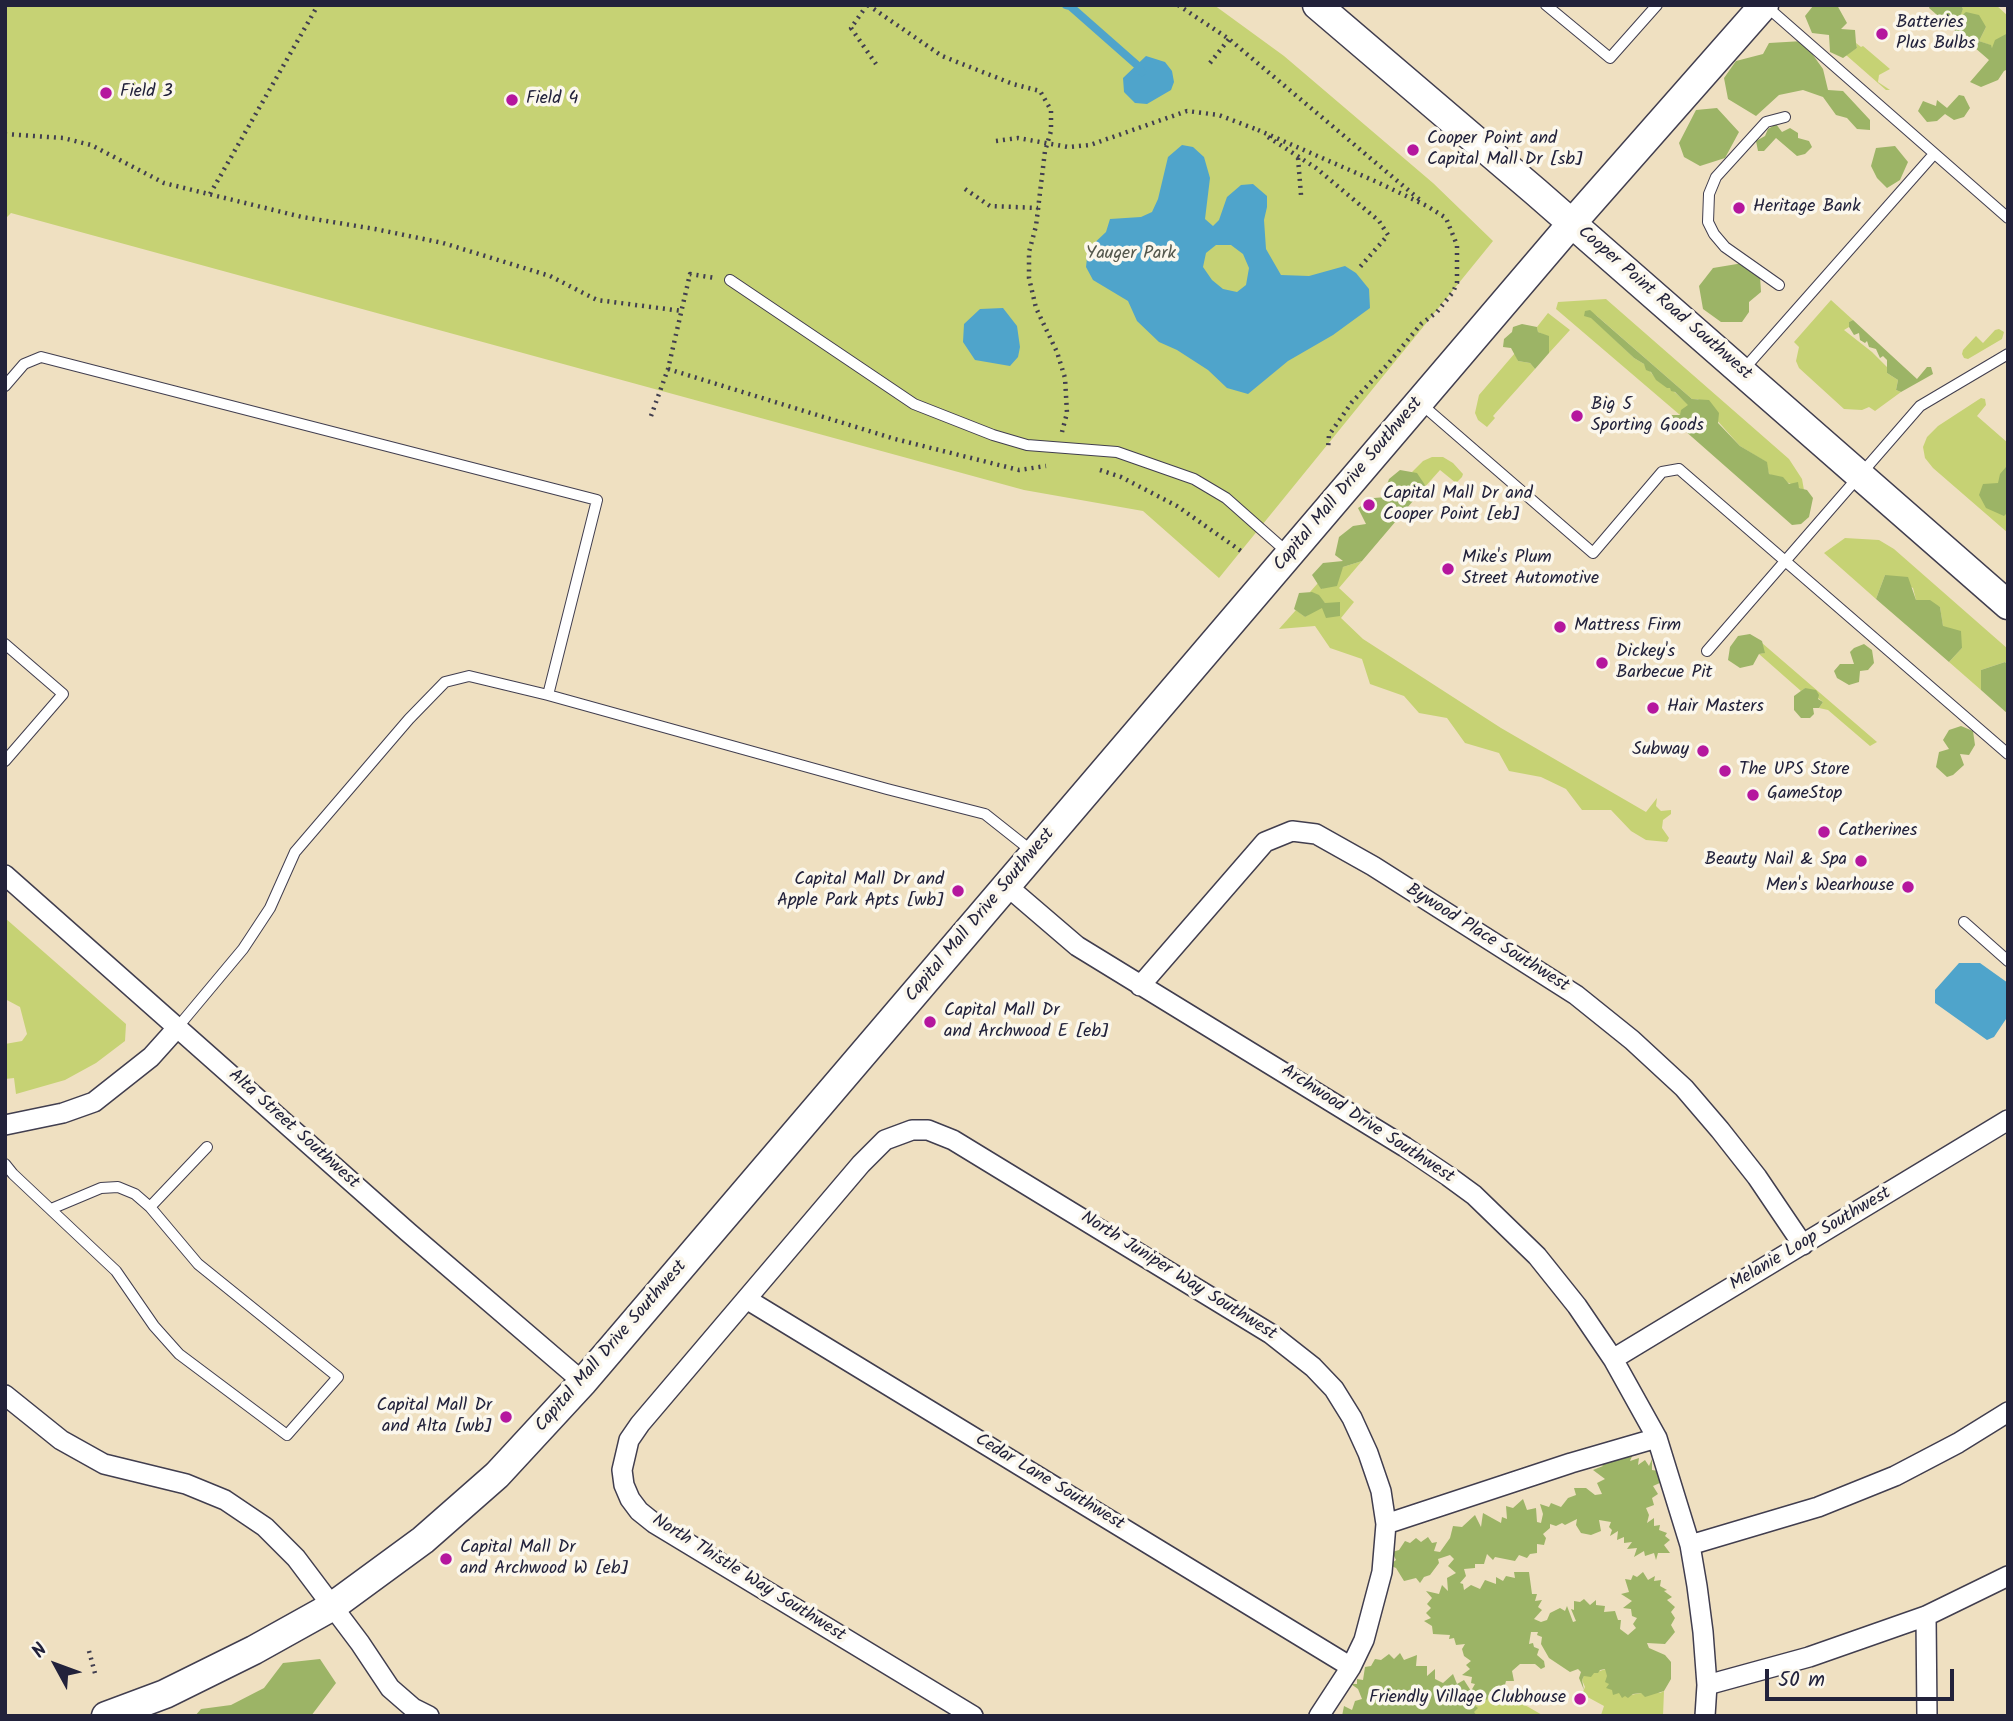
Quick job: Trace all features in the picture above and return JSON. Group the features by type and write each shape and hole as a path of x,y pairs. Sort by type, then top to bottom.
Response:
{"street":[{"name":"Capital Mall Drive Southwest","path":"106,1716 164,1694 254,1650 333,1606 424,1540 470,1501 583,1382 1572,223 1764,5"},
{"name":"Cooper Point Road Southwest","path":"1329,9 2008,605"},
{"name":"Bywood Place Southwest","path":"1140,986 1265,842 1292,831 1316,834 1373,866 1576,995 1632,1040 1684,1088 1720,1130 1757,1177 1803,1245"},
{"name":"Alta Street Southwest","path":"5,876 408,1232 583,1382"},
{"name":"Archwood Drive Southwest","path":"1007,886 1077,946 1405,1147 1474,1195 1537,1256 1577,1306 1613,1359 1657,1438 1690,1545 1703,1632 1707,1685 1705,1716"},
{"path":"5,1125 63,1113 94,1102 150,1057 177,1028"},
{"name":"Melanie Loop Southwest","path":"1613,1359 2008,1120"},
{"name":"North Juniper Way Southwest","path":"748,1300 861,1164 885,1140 912,1130 928,1130 965,1147 1271,1334 1313,1367 1334,1389 1352,1418 1368,1452 1381,1491 1386,1524 1382,1572 1364,1640 1351,1667 1319,1716"},
{"name":"Cedar Lane Southwest","path":"748,1300 1351,1667"},
{"name":"North Thistle Way Southwest","path":"748,1300 629,1440 622,1470 630,1499 639,1511 654,1523 972,1716"},
{"path":"5,1395 61,1440 104,1464 186,1484 225,1500 265,1527 296,1558 390,1688 413,1708 429,1716"},
{"path":"1690,1545 1818,1507 1895,1476 1958,1443 2008,1412"},
{"path":"1386,1524 1571,1463 1657,1438"},
{"path":"1707,1685 1809,1657 1926,1615 2008,1576"},
{"path":"1926,1615 1927,1716"}],"lane":[{"path":"1546,5 1610,58 1657,5"},
{"path":"1764,5 2008,218"},
{"path":"1779,285 1726,247 1714,234 1708,222 1709,194 1716,177 1766,122 1785,117"},
{"path":"1742,372 1934,154"},
{"path":"730,280 914,404 993,435 1027,445 1117,452 1195,479 1226,498 1290,555"},
{"path":"1707,651 1920,406 2008,354"},
{"path":"5,386 24,364 40,357 597,500 548,695"},
{"path":"1419,403 1593,553 1662,472 1679,469 2008,754"},
{"path":"5,644 63,694 5,761"},
{"path":"177,1028 250,939 270,908 295,852 409,719 445,682 469,676 985,814 1034,853"},
{"path":"1964,922 2008,961"},
{"path":"150,1207 206,1147"},
{"path":"5,1164 13,1174 116,1271 154,1326 179,1354 287,1435 338,1377 198,1264 150,1207 135,1194 118,1187 101,1188 51,1209"}],"path":[{"path":"210,194 318,5"},
{"path":"668,369 895,439 1019,470 1060,464 1058,449 1067,413 1065,378 1057,352 1036,308 1029,278 1029,252 1051,131 1051,110 1040,92 943,56 867,5 850,28 876,64"},
{"path":"1178,5 1229,39 1427,206"},
{"path":"1210,63 1229,39"},
{"path":"996,141 1018,138 1068,147 1090,145 1187,111 1219,115 1377,182 1446,218 1457,245 1457,283 1453,292 1352,402 1329,435 1328,449"},
{"path":"1258,130 1316,169 1379,221 1388,235 1360,267"},
{"path":"5,134 63,138 92,145 164,183 302,217 443,243 550,276 597,300 682,311"},
{"path":"1298,157 1301,195"},
{"path":"965,189 990,206 1038,208"},
{"path":"651,416 668,369 690,274 730,280"},
{"path":"1092,467 1121,477 1177,506 1241,551"},
{"path":"89,1651 96,1677"}],"green space":[{"name":"Yauger Park","path":"5,5 1214,5 1284,56 1433,183 1493,241 1219,578 1143,511 1024,490 11,213 5,219"},
{"path":"1837,5 1847,23 1841,29 1855,30 1857,48 1843,58 1830,52 1829,35 1812,33 1805,16 1813,6"},
{"path":"1930,5 1961,5 1963,9 1960,17 1966,12 1979,15 1986,27 1979,41 1991,45 1992,48 1995,40 2008,33 2008,69 1998,80 1981,87 1970,82 1989,60 1929,8"},
{"path":"1961,5 1996,5 2008,16 2008,33 1993,49 1979,41 1986,27 1959,18 1963,9"},
{"path":"1803,41 1823,69 1828,90 1843,91 1870,120 1870,130 1857,129 1847,118 1836,115 1823,97 1803,90 1779,95 1756,116 1728,99 1724,78 1736,61 1763,54 1769,43"},
{"path":"1856,43 1890,69 1879,75 1878,82 1890,90 1886,90 1846,55 1857,48"},
{"path":"1959,95 1964,96 1970,108 1964,117 1954,120 1945,114 1937,121 1927,122 1918,111 1923,101 1936,106 1937,100 1947,108"},
{"path":"1717,108 1739,132 1725,158 1700,166 1684,157 1679,143 1696,110"},
{"path":"1776,124 1782,132 1790,128 1798,133 1798,138 1809,141 1812,147 1805,154 1797,156 1776,138 1764,151 1758,151 1756,141"},
{"path":"1895,146 1908,162 1900,180 1887,188 1877,178 1871,166 1876,148"},
{"path":"1743,263 1760,276 1761,292 1749,302 1749,312 1742,322 1721,322 1703,309 1699,286 1713,268"},
{"path":"1606,299 1789,459 1802,479 1804,490 1769,474 1766,462 1740,446 1698,399 1692,399 1597,316 1592,313 1591,317 1634,358 1644,364 1657,380 1689,405 1680,415 1556,309 1558,302"},
{"path":"1831,300 1853,320 1844,330 1872,352 1887,367 1887,373 1898,380 1896,390 1901,392 1875,411 1869,407 1862,410 1844,409 1799,368 1796,361 1799,347 1794,342"},
{"path":"1590,310 1692,399 1709,400 1719,413 1718,423 1740,446 1767,462 1769,474 1783,477 1789,484 1798,482 1799,488 1807,490 1813,498 1809,517 1801,524 1792,525 1667,415 1680,415 1681,410 1688,405 1670,388 1656,380 1644,364 1591,318 1584,316 1585,311"},
{"path":"1548,313 1570,330 1549,353 1549,337 1538,332 1537,327"},
{"path":"1853,320 1917,379 1927,367 1931,367 1933,374 1901,392 1896,390 1898,380 1887,373 1887,360 1883,356 1880,358 1876,349 1869,347 1867,341 1865,343 1860,340 1859,333 1854,335 1849,327 1849,322"},
{"path":"1522,324 1537,327 1538,332 1549,336 1549,353 1535,369 1530,363 1518,361 1511,348 1503,347 1504,339 1512,332 1513,327"},
{"path":"1999,329 2004,332 2002,339 1968,359 1964,358 1963,350 1976,336 1983,343"},
{"path":"1515,353 1518,361 1530,363 1535,369 1493,416 1495,418 1487,427 1478,420 1475,413 1479,395"},
{"path":"1981,398 1985,399 1986,405 1977,416 2008,443 2004,515 2008,512 2008,533 1925,458 1923,447 1927,437 1938,426"},
{"path":"1432,457 1443,457 1453,463 1463,474 1462,477 1456,483 1440,470 1424,488 1425,485 1412,472 1423,461"},
{"path":"2006,467 2008,512 2004,516 1986,508 1979,495 1983,484 1998,483 2000,474"},
{"path":"1400,470 1417,473 1425,485 1424,488 1362,561 1343,567 1337,586 1321,589 1312,575 1323,563 1343,561 1335,555 1339,537 1353,526 1366,524 1358,508 1374,498 1386,497 1384,493 1389,479"},
{"path":"1845,538 1879,540 1894,549 2008,649 2008,665 2005,662 1981,670 1981,690 1949,662 1962,648 1943,627 1940,607 1916,600 1913,588 1885,575 1876,599 1824,553"},
{"path":"1362,561 1339,588 1354,602 1341,618 1363,639 1501,728 1646,812 1657,798 1656,806 1661,811 1671,810 1671,814 1663,820 1662,828 1669,838 1667,842 1646,840 1631,831 1611,810 1582,810 1566,789 1541,777 1509,771 1499,753 1465,743 1447,718 1419,713 1404,696 1370,684 1362,659 1330,648 1315,626 1279,629 1296,610 1305,617 1325,603 1310,592 1318,583 1322,589 1343,567"},
{"path":"1885,575 1908,577 1916,600 1930,600 1940,607 1943,626 1961,631 1962,648 1949,662 1876,599"},
{"path":"1312,592 1319,595 1325,603 1340,602 1340,616 1326,618 1322,608 1305,617 1294,609 1299,593"},
{"path":"1750,634 1762,641 1765,653 1759,654 1753,665 1740,668 1728,660 1730,647 1738,636"},
{"path":"1762,643 1877,742 1870,746 1828,710 1819,708 1823,702 1805,688 1801,691 1759,654 1764,653"},
{"path":"1864,644 1872,650 1874,663 1868,670 1860,671 1859,682 1849,685 1837,678 1834,671 1840,664 1854,664 1850,652"},
{"path":"2005,662 2008,665 2008,714 1981,690 1981,670"},
{"path":"1805,688 1816,690 1818,699 1823,702 1819,708 1813,708 1814,714 1810,718 1801,718 1794,710 1794,696"},
{"path":"1961,726 1973,731 1975,745 1969,755 1960,754 1964,765 1947,777 1936,767 1939,752 1949,749 1943,740 1949,730"},
{"path":"5,918 126,1024 125,1041 96,1063 65,1080 16,1094 14,1078 5,1079 5,1044 22,1041 27,1034 20,1007 5,999"},
{"path":"1634,1452 1630,1461 1639,1458 1638,1465 1645,1460 1649,1466 1652,1459 1652,1470 1664,1472 1659,1480 1662,1482 1653,1486 1658,1494 1652,1498 1654,1505 1646,1508 1649,1515 1647,1523 1654,1518 1654,1526 1660,1525 1659,1530 1667,1533 1665,1536 1670,1540 1664,1545 1670,1553 1658,1553 1656,1560 1654,1553 1645,1556 1644,1551 1634,1557 1637,1548 1627,1549 1632,1542 1624,1543 1624,1537 1617,1540 1618,1531 1610,1536 1611,1522 1599,1520 1601,1531 1591,1535 1581,1533 1576,1525 1577,1519 1565,1525 1550,1524 1550,1528 1543,1534 1546,1538 1544,1545 1537,1544 1537,1553 1530,1554 1527,1558 1519,1555 1515,1561 1495,1557 1493,1560 1487,1554 1484,1564 1475,1564 1475,1568 1464,1569 1466,1576 1460,1583 1463,1584 1464,1590 1471,1585 1480,1589 1485,1580 1496,1584 1496,1577 1503,1581 1506,1576 1515,1578 1514,1572 1529,1572 1532,1594 1537,1594 1535,1601 1542,1600 1538,1607 1542,1610 1534,1619 1541,1622 1547,1620 1550,1613 1560,1608 1565,1611 1567,1606 1573,1622 1576,1621 1571,1609 1574,1610 1574,1601 1580,1602 1584,1599 1590,1605 1596,1600 1596,1605 1605,1606 1604,1612 1615,1611 1618,1620 1621,1620 1620,1629 1628,1635 1636,1628 1633,1624 1637,1618 1632,1616 1631,1609 1623,1608 1632,1601 1621,1594 1629,1592 1625,1579 1631,1580 1633,1575 1637,1577 1643,1572 1648,1580 1655,1576 1654,1581 1661,1580 1660,1586 1672,1597 1667,1600 1675,1607 1671,1612 1675,1618 1671,1625 1675,1632 1665,1644 1647,1643 1649,1648 1665,1655 1671,1662 1671,1679 1664,1691 1645,1697 1641,1693 1628,1698 1622,1698 1619,1693 1613,1695 1612,1690 1606,1688 1609,1684 1605,1682 1605,1669 1591,1677 1584,1676 1584,1690 1579,1678 1581,1672 1578,1669 1570,1672 1549,1658 1541,1644 1542,1637 1537,1635 1538,1632 1531,1632 1529,1644 1533,1643 1534,1647 1539,1649 1537,1655 1544,1661 1545,1667 1541,1669 1535,1664 1520,1664 1512,1671 1514,1681 1506,1681 1505,1685 1499,1686 1505,1691 1490,1691 1487,1700 1478,1691 1474,1699 1478,1700 1474,1705 1478,1708 1474,1712 1477,1716 1342,1716 1344,1706 1352,1710 1355,1701 1362,1699 1358,1689 1351,1684 1357,1684 1357,1679 1363,1680 1365,1667 1371,1666 1375,1659 1381,1660 1389,1654 1394,1659 1400,1653 1404,1660 1417,1655 1416,1666 1427,1666 1427,1676 1435,1669 1435,1679 1443,1683 1453,1674 1457,1684 1464,1680 1471,1691 1475,1684 1471,1683 1472,1677 1462,1675 1470,1669 1466,1665 1471,1661 1464,1656 1462,1649 1465,1644 1456,1645 1454,1638 1449,1639 1450,1635 1433,1634 1432,1626 1424,1621 1431,1618 1426,1613 1431,1608 1427,1604 1432,1598 1426,1591 1439,1594 1442,1585 1448,1591 1447,1578 1456,1573 1448,1566 1454,1559 1450,1555 1438,1559 1439,1563 1430,1575 1424,1577 1420,1583 1416,1578 1404,1581 1396,1568 1389,1565 1396,1560 1392,1552 1399,1550 1405,1541 1410,1543 1416,1538 1421,1542 1428,1537 1432,1543 1437,1542 1434,1551 1440,1552 1450,1538 1453,1526 1462,1527 1475,1515 1481,1527 1483,1513 1501,1523 1502,1517 1507,1519 1506,1506 1513,1508 1523,1499 1527,1510 1536,1508 1537,1522 1541,1523 1543,1514 1540,1504 1549,1507 1551,1503 1561,1507 1568,1498 1576,1495 1574,1488 1586,1488 1595,1495 1602,1494 1597,1483 1605,1479 1593,1470 1603,1466 1597,1460"},
{"path":"320,1659 336,1683 311,1716 195,1716 201,1709 231,1705 264,1688 283,1663"},
{"path":"1606,1669 1609,1684 1625,1696 1664,1691 1663,1716 1601,1715 1604,1706 1582,1694 1585,1687 1582,1680 1584,1676"},
{"path":"1497,1689 1544,1716 1477,1716 1473,1712 1473,1699 1479,1691 1487,1699 1490,1691"}],"water":[{"path":"1146,56 1165,62 1172,71 1174,82 1171,90 1147,104 1135,103 1124,92 1123,78"},
{"path":"1182,145 1193,147 1204,157 1210,178 1205,219 1213,226 1219,220 1227,197 1241,185 1253,184 1267,196 1264,220 1266,249 1281,275 1309,276 1345,266 1356,273 1369,289 1370,308 1333,335 1288,361 1248,394 1227,388 1208,370 1159,342 1137,321 1128,301 1093,280 1086,267 1088,249 1106,232 1110,219 1141,217 1152,212 1158,199 1168,157","holes":["1216,245 1231,245 1243,254 1249,268 1246,285 1237,292 1223,289 1203,267 1206,253"]},
{"path":"1003,308 1017,326 1020,347 1018,357 1010,366 975,360 963,342 964,324 980,309"},
{"path":"1959,963 1980,963 2008,983 2008,1016 1994,1037 1987,1040 1935,1003 1935,990"}],"waterway":[{"path":"1066,5 1142,72"}],"place":[{"name":"Batteries Plus Bulbs","path":"1882,34"},
{"name":"Field 3","path":"106,93"},
{"name":"Field 4","path":"512,100"},
{"name":"Cooper Point and Capital Mall Dr [sb]","path":"1413,150"},
{"name":"Heritage Bank","path":"1739,208"},
{"name":"Big 5 Sporting Goods","path":"1577,416"},
{"name":"Capital Mall Dr and Cooper Point [eb]","path":"1369,505"},
{"name":"Mike's Plum Street Automotive","path":"1448,569"},
{"name":"Mattress Firm","path":"1560,627"},
{"name":"Dickey's Barbecue Pit","path":"1602,663"},
{"name":"Hair Masters","path":"1653,708"},
{"name":"Subway","path":"1703,751"},
{"name":"The UPS Store","path":"1725,771"},
{"name":"GameStop","path":"1753,795"},
{"name":"Catherines","path":"1824,832"},
{"name":"Beauty Nail & Spa","path":"1861,861"},
{"name":"Men's Wearhouse","path":"1908,887"},
{"name":"Capital Mall Dr and Apple Park Apts [wb]","path":"958,891"},
{"name":"Capital Mall Dr and Archwood E [eb]","path":"930,1022"},
{"name":"Capital Mall Dr and Alta [wb]","path":"506,1417"},
{"name":"Capital Mall Dr and Archwood W [eb]","path":"446,1559"},
{"name":"Friendly Village Clubhouse","path":"1580,1699"}]}
